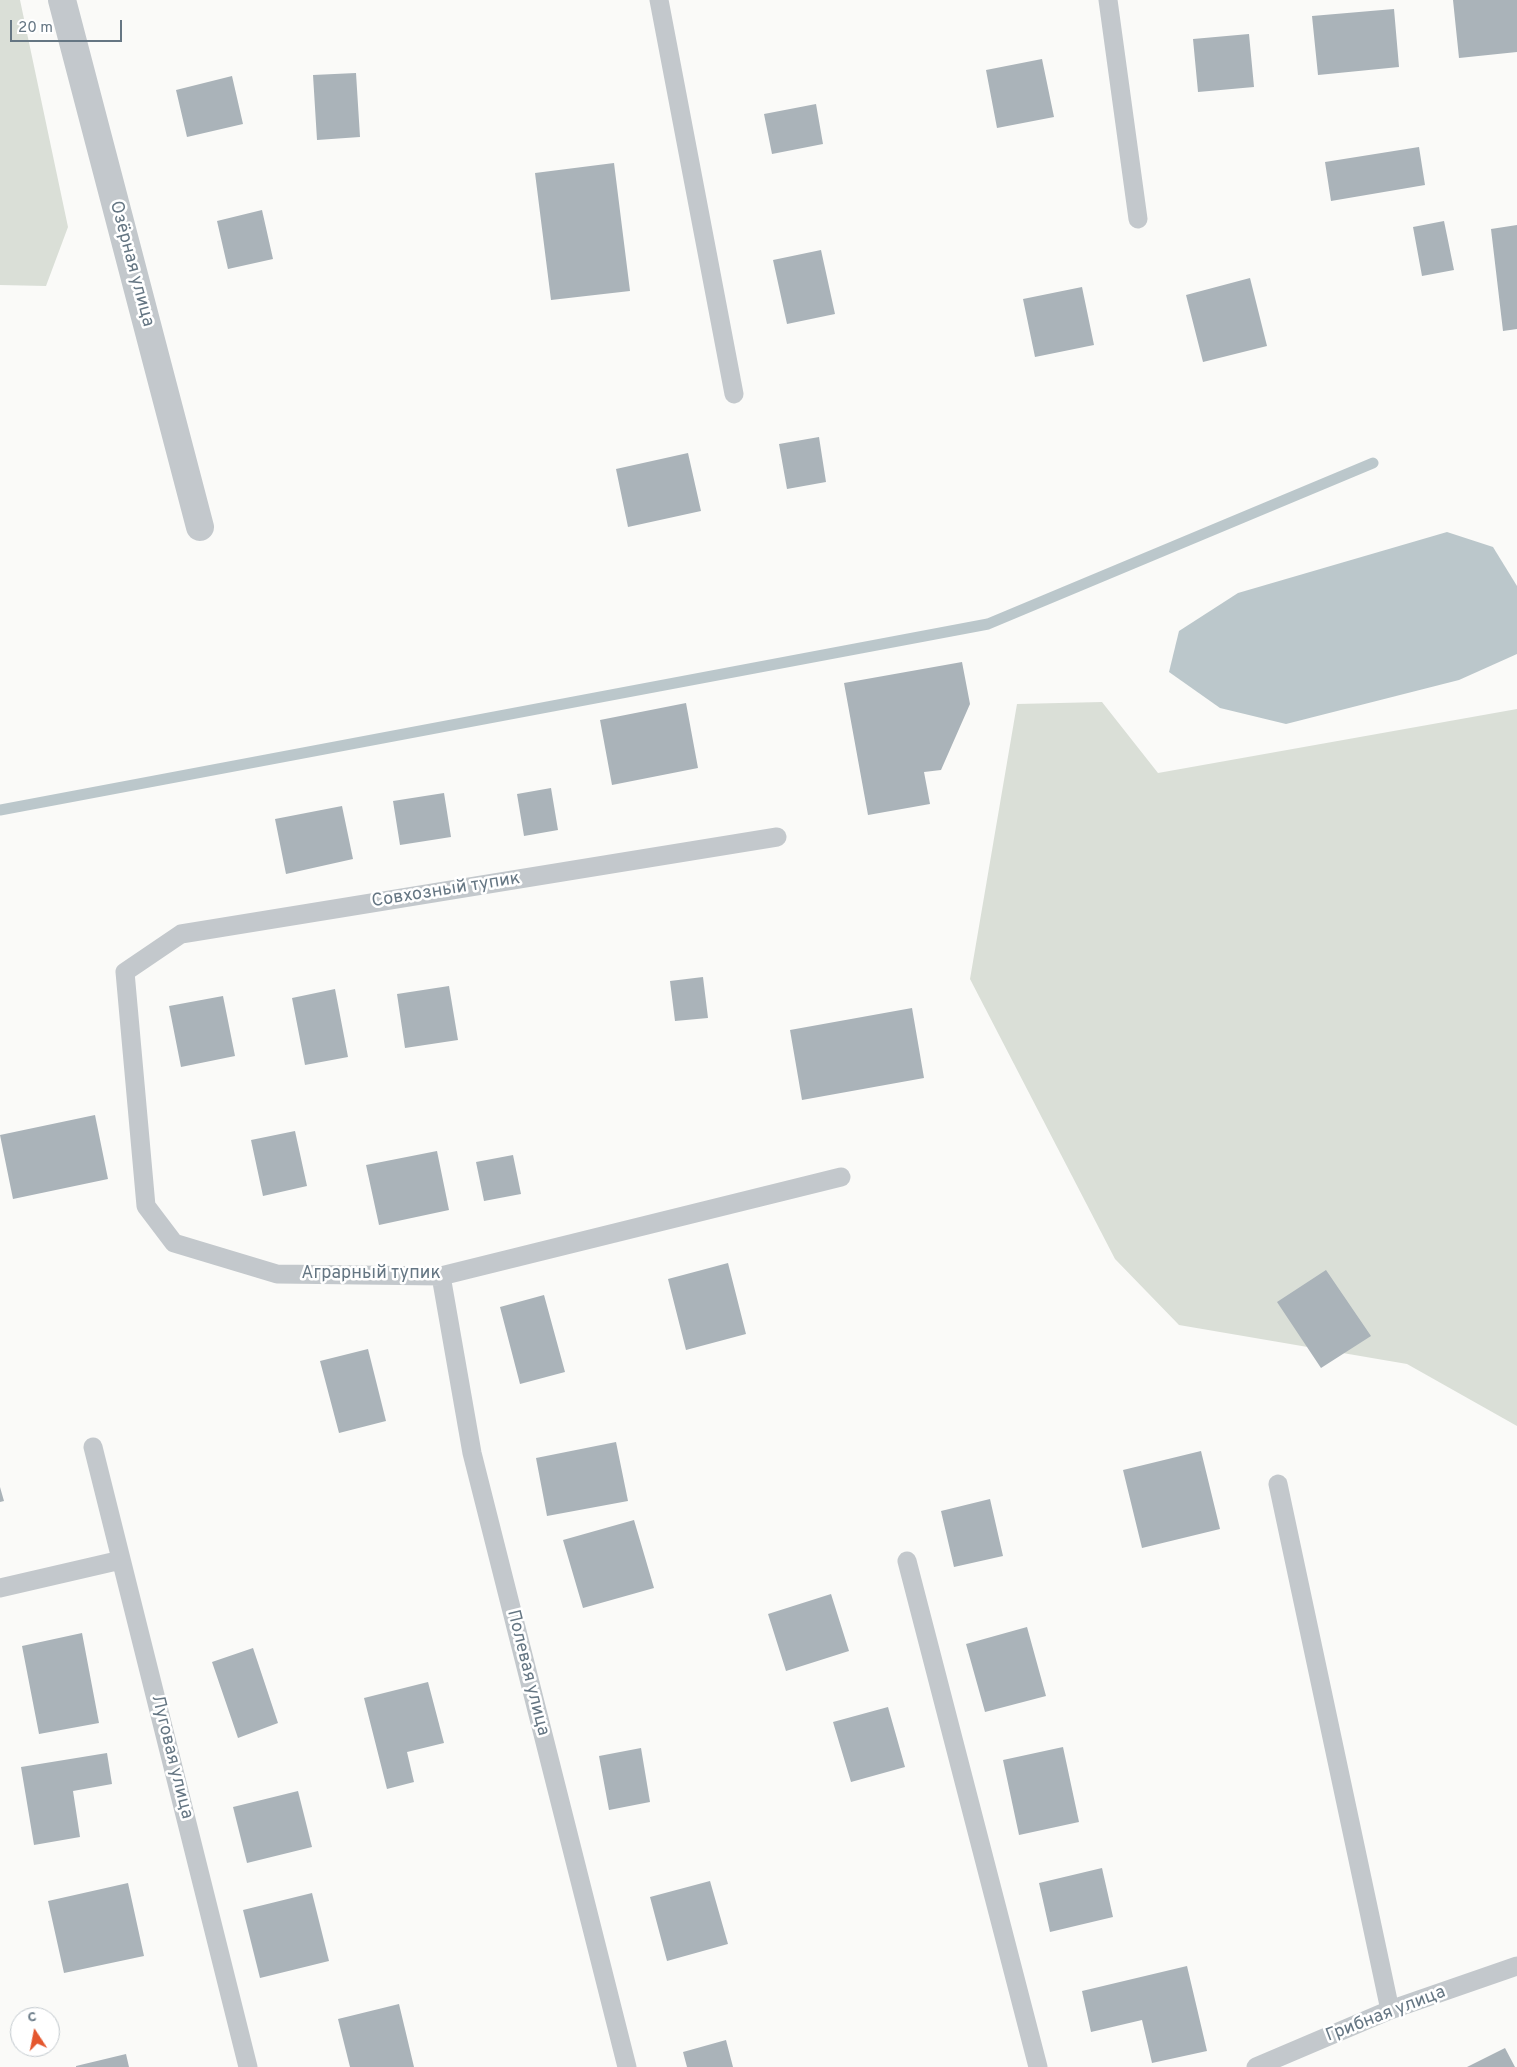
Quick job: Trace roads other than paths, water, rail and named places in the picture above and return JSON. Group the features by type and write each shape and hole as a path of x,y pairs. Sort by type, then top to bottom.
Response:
{"street":[{"name":"Озёрная улица","path":"62,0 200,527"}],"lane":[{"path":"659,0 734,394"},
{"path":"1108,0 1138,219"},
{"name":"Совхозный тупик","path":"125,972 181,934 777,837"},
{"name":"Аграрный тупик","path":"125,972 146,1206 174,1243 277,1274 441,1276 841,1176"},
{"name":"Полевая улица","path":"441,1276 472,1453 627,2067"},
{"name":"Луговая улица","path":"92,1447 248,2067"},
{"path":"1278,1484 1390,2010"},
{"path":"0,1588 121,1560"},
{"path":"907,1561 1038,2067"},
{"name":"Грибная улица","path":"1256,2067 1390,2010 1517,1966"}],"waterway":[{"path":"0,810 988,624 1373,463"}]}
